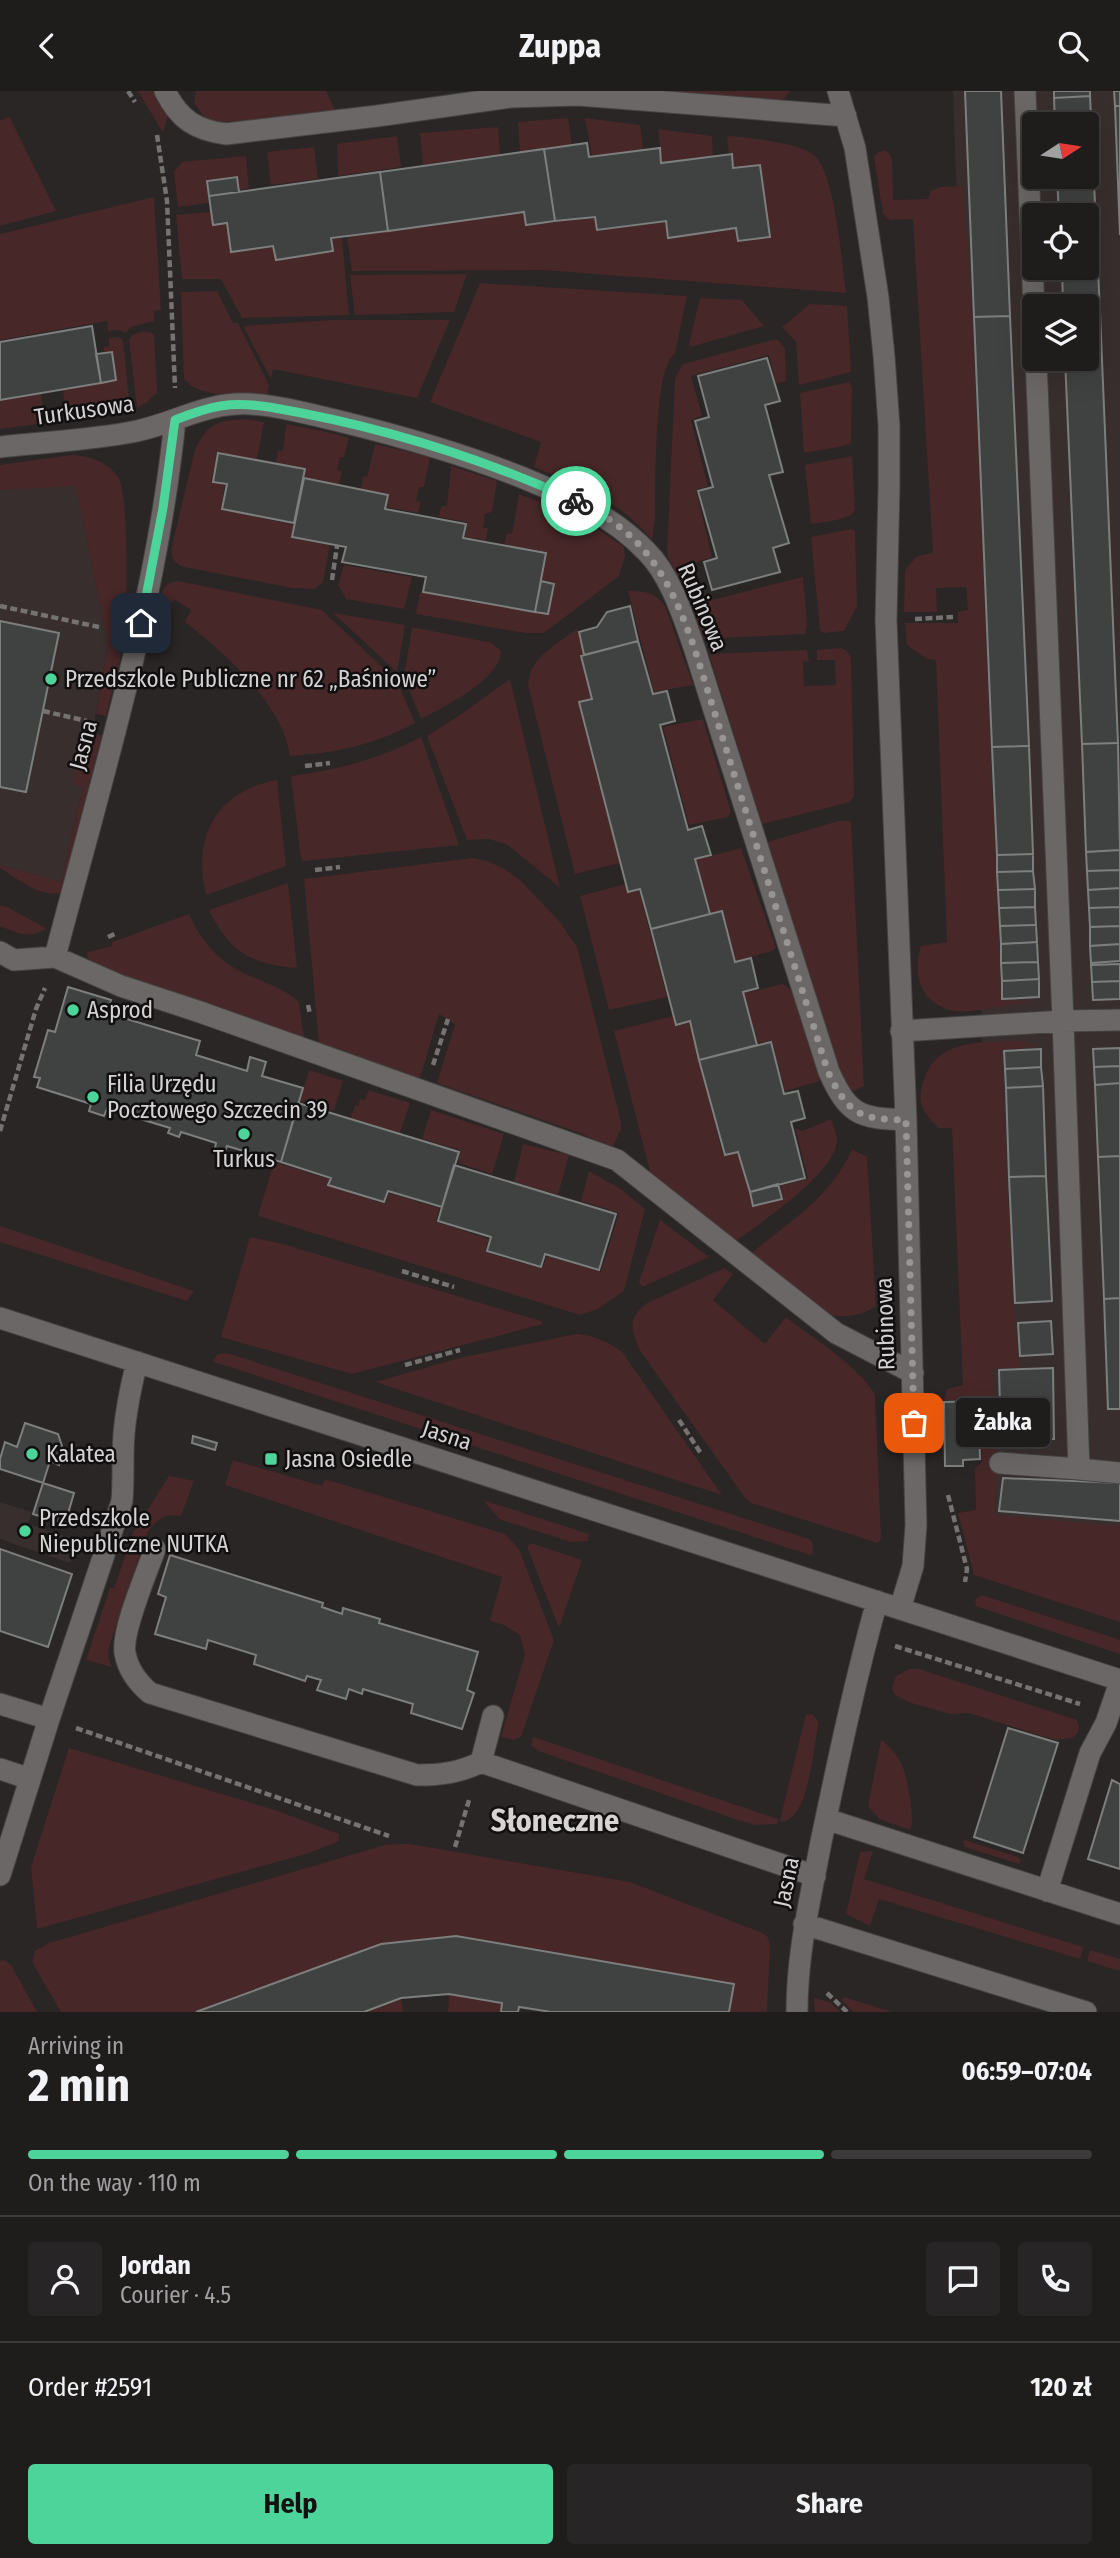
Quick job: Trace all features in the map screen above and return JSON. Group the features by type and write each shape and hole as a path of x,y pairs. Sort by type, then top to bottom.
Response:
{"street":[{"path":"165,91 181,117 205,131 226,134 377,117 511,97 578,95 846,116"},
{"name":"Rubinowa","path":"838,91 855,148 878,297 888,426 889,554 886,620 906,1120 916,1525 913,1566 900,1609"},
{"path":"1026,91 1033,294"},
{"path":"1036,371 1079,1469"},
{"name":"Rubinowa","path":"175,420 209,406 249,404 304,413 408,437 484,463 592,508 625,531 650,554 674,594 694,647 828,1072 838,1094 854,1112 873,1119 906,1120"},
{"name":"Turkusowa","path":"0,447 136,431 175,420"},
{"name":"Jasna","path":"55,957 137,641 160,530 171,465 175,420"},
{"path":"0,952 14,960 55,957 121,986 617,1160 836,1333 913,1373"},
{"path":"901,1031 1120,1020"},
{"name":"Jasna","path":"0,1318 1120,1681"},
{"path":"0,1875 122,1501 126,1409 137,1362"},
{"path":"999,1463 1120,1473"},
{"path":"155,1549 129,1625 124,1650 128,1665 137,1681 150,1693 417,1775 442,1775 464,1770 481,1762 815,1877"},
{"name":"Jasna","path":"797,2012 797,1972 804,1924 851,1699 877,1601"},
{"path":"1047,1891 1086,1766 1110,1713 1120,1681"},
{"path":"0,1704 49,1719"},
{"path":"481,1762 492,1716"},
{"path":"0,1769 30,1779"},
{"path":"826,1819 1120,1914"},
{"path":"804,1924 1086,2012"}],"path":[{"path":"128,91 142,112"},
{"path":"157,132 167,201 174,327 175,420"},
{"path":"332,580 337,545"},
{"path":"0,606 99,627"},
{"path":"43,711 115,727"},
{"path":"304,766 330,763"},
{"path":"315,870 340,867"},
{"path":"108,937 117,933"},
{"path":"0,1131 36,1009 55,957"},
{"path":"308,1005 310,1014"},
{"path":"432,1069 448,1019"},
{"path":"402,1271 454,1287"},
{"path":"405,1365 460,1350"},
{"path":"679,1420 702,1455"},
{"path":"867,1637 1110,1713"},
{"path":"49,1719 389,1836"},
{"path":"455,1847 462,1826"},
{"path":"820,1987 847,2012"}],"shaded area":[{"path":"138,91 154,91 168,114 163,133"},
{"path":"196,91 326,91 335,110 229,123 205,119 194,103"},
{"path":"662,91 790,91 785,98 768,104"},
{"path":"953,91 1120,91 1120,1613 993,1535 973,634"},
{"path":"9,116 56,211 0,226 0,121"},
{"path":"568,118 572,145 520,152 518,122"},
{"path":"585,118 640,125 643,149 592,156"},
{"path":"498,127 500,154 423,165 420,133"},
{"path":"658,129 712,136 713,156 662,162"},
{"path":"397,136 401,167 338,176 337,144"},
{"path":"727,137 788,144 815,156 822,166 833,200 846,293 543,270 352,271 347,237 524,212 526,225 595,218 597,231 665,222 668,238 736,229 738,242 770,237 760,165 734,168"},
{"path":"314,147 318,179 271,185 267,152"},
{"path":"884,150 890,154 892,160 893,200 928,199 931,191 940,187 963,186 972,313 1001,1000 1037,1001 970,1011 954,1011 933,1002 921,987 918,967 921,946 947,942 936,660 927,659 907,645 905,623 958,623 958,612 968,610 966,587 936,588 937,612 904,612 905,570 917,556 933,553 913,219 890,220 883,214 874,157"},
{"path":"246,156 249,188 240,190 237,176 207,180 209,203 178,207 174,172 182,162"},
{"path":"154,197 161,310 154,311 154,321 131,327 126,333 120,330 108,331 107,321 0,340 0,234"},
{"path":"210,212 213,225 226,224 230,252 273,246 277,260 333,252 332,239 342,238 349,315 242,318 221,279 182,279 176,215"},
{"path":"467,274 454,312 355,315 350,275"},
{"path":"480,283 687,296 675,354 668,364 659,404 652,540 640,526 613,505 534,467 541,442 430,402"},
{"path":"217,291 233,323 238,323 269,385 267,398 210,393 199,390 184,379 181,292"},
{"path":"700,298 742,300 764,326 690,347"},
{"path":"810,304 847,306 851,372 799,385 796,342 782,327"},
{"path":"333,320 450,320 417,398 273,369 271,379 243,326"},
{"path":"144,331 154,334 157,392 137,408 129,340 132,335"},
{"path":"114,337 123,341 130,410 67,421 63,390 116,380 112,352 104,353 104,347 109,347 109,339"},
{"path":"778,340 785,349 786,381 776,384 769,355 691,376 702,416 691,420 708,486 696,490 712,557 692,564 685,575 693,595 688,596 667,555 675,378 683,364"},
{"path":"849,382 852,388 851,443 804,453 800,393"},
{"path":"41,394 45,423 0,429 0,401"},
{"path":"243,419 264,422 257,459 217,453 211,482 225,485 221,509 293,525 291,538 330,545 323,582 315,589 292,588 184,567 173,559 172,545 195,450 213,425"},
{"path":"286,424 349,438 337,470 342,471 339,484 305,477 305,468 276,463 278,451 283,451"},
{"path":"375,444 430,457 424,487 419,487 416,501 421,502 418,513 386,507 388,494 361,489 363,476 367,477"},
{"path":"71,455 97,460 109,467 122,487 126,548 125,626 120,660 106,716 96,714 108,644 76,486 0,490 0,465"},
{"path":"852,456 855,509 852,515 811,524 805,465"},
{"path":"451,466 497,481 492,512 485,514 483,528 488,528 486,540 465,537 467,522 439,517 441,506 447,506"},
{"name":"Przedszkole Publiczne nr 62 „Baśniowe”","path":"76,485 108,644 83,787 61,882 0,865 0,490"},
{"path":"519,494 581,518 624,547 625,557 619,576 544,633 525,633 416,614 420,592 548,615 555,583 542,580 546,552 504,544 507,534 512,534"},
{"path":"851,529 855,531 857,606 844,631 824,633 820,630 811,537"},
{"path":"344,565 412,577 404,609 346,599 338,585"},
{"path":"803,577 807,625 805,634 703,639 692,605"},
{"path":"178,581 322,610 397,681 415,723 354,747 290,756 276,717 250,681 185,622 191,610 174,599 166,611 162,591 167,585"},
{"path":"628,591 649,593 665,606 693,685 654,692"},
{"path":"333,613 405,625 397,672"},
{"path":"412,627 492,643 501,651 499,661 492,672 470,691 421,719 404,677"},
{"path":"577,629 583,654 580,655 591,698 578,702 620,863 575,874 528,685 538,659"},
{"path":"841,648 847,651 851,658 854,796 850,802 762,824 709,654 807,650 809,661 803,662 804,686 836,685 835,660 817,660 817,650"},
{"path":"510,679 560,888 508,845 489,839 467,840 427,736"},
{"path":"703,719 731,812 728,817 689,825 663,727"},
{"path":"85,733 102,735 62,893 46,893 22,882 0,868 0,865 61,882 83,787 73,784"},
{"path":"421,737 459,845 304,861 301,859 291,776 358,763"},
{"path":"277,780 286,866 206,895 203,854 206,836 213,820 238,794"},
{"path":"838,821 851,821 864,1086 855,1091 846,1090 768,842"},
{"path":"741,848 776,948 736,961 722,910 710,913 696,860"},
{"path":"472,858 503,868 520,880 560,922 577,947 621,1122 621,1129 612,1148 580,1133 437,1083 455,1024 439,1014 420,1078 319,1043 304,879"},
{"path":"288,883 297,968 266,963 243,953 225,936 209,910"},
{"path":"625,884 628,893 639,891 667,997 609,1010 580,896"},
{"path":"0,905 46,928 29,934 0,926"},
{"path":"189,914 208,945 224,961 284,991 299,1002 304,1038 97,968 87,957 88,952 112,946 112,942"},
{"path":"783,984 793,995 820,1081 785,1091 772,1041 758,1043 744,993"},
{"path":"673,1016 676,1025 689,1022 723,1155 738,1152 753,1207 783,1199 780,1186 808,1179 795,1128 802,1131 831,1119 836,1132 834,1153 811,1182 733,1243 652,1179 614,1031"},
{"path":"1024,1041 1038,1046 1001,1050 1013,1301 1019,1368 993,1368 995,1515 1120,1526 1120,1622 974,1575 958,1513 976,1510 975,1468 982,1462 979,1400 944,1400 947,1389 963,1385 952,1128 938,1128 924,1111 921,1094 931,1065 952,1049 980,1043"},
{"path":"309,1070 343,1081 334,1111 300,1101"},
{"path":"369,1090 410,1103 400,1133 351,1118 355,1105 358,1106 360,1099 365,1100"},
{"path":"431,1110 504,1134 492,1174 458,1163 460,1150 422,1139"},
{"path":"523,1144 569,1155 558,1195 514,1182"},
{"path":"852,1149 867,1157 876,1306 856,1315 836,1316 822,1313 749,1255 821,1195 833,1181"},
{"path":"274,1162 329,1179 328,1186 385,1204 389,1193 439,1208 436,1222 489,1239 485,1252 542,1269 547,1256 601,1272 619,1213 581,1201 589,1171 621,1189 645,1209 624,1291 598,1309 580,1315 258,1216"},
{"path":"660,1220 709,1257 642,1287 639,1282"},
{"path":"0,1226 194,1291 187,1301 0,1242"},
{"path":"250,1237 283,1244 541,1321 543,1324 352,1374 221,1337"},
{"path":"724,1268 733,1274 713,1300 765,1344 786,1317 846,1362 875,1394 881,1538 878,1543 751,1503 746,1499 641,1352 632,1326 640,1309 647,1303"},
{"path":"576,1334 601,1340 623,1353 722,1495 375,1382 459,1358"},
{"path":"227,1353 809,1539 813,1553 810,1555 214,1362 218,1354"},
{"path":"233,1460 322,1486 325,1479 505,1534 519,1549 554,1640 521,1737 514,1740 501,1737 525,1654 520,1635 504,1625 490,1621 502,1577 225,1485"},
{"path":"169,1476 194,1481 181,1516 162,1518 148,1531 109,1647 108,1657 112,1667 86,1660 110,1588 114,1588 134,1531"},
{"path":"483,1500 589,1534 588,1541 571,1542 499,1519"},
{"name":"Przedszkole Niepubliczne NUTKA","path":"0,1502 32,1512 28,1524 78,1540 70,1563 0,1539"},
{"path":"531,1543 582,1560 559,1628 527,1547"},
{"path":"982,1595 1120,1640 1120,1654 976,1606 975,1599"},
{"path":"909,1669 919,1669 1077,1720 1078,1732 1072,1738 1055,1740 969,1713 950,1714 908,1702 894,1694 892,1687 896,1676"},
{"path":"806,1714 813,1715 819,1722 809,1779 799,1808 791,1818 782,1822 780,1820"},
{"path":"533,1737 778,1819 777,1824 755,1825 741,1821 541,1752 531,1746"},
{"path":"881,1740 896,1754 904,1771 911,1808 910,1830 879,1819 868,1806"},
{"path":"69,1748 275,1810 339,1834 339,1841 309,1853 37,1929 31,1867"},
{"path":"965,1840 1018,1857 1021,1861 1019,1864 965,1847"},
{"path":"410,1844 630,1882 760,1932 767,1936 770,1944 767,2012 729,2012 734,1984 456,1936 381,1944 196,2012 61,2012 32,1962 35,1951 49,1943 385,1845"},
{"path":"873,1851 864,1879 1083,1947 1080,1959 879,1899 870,1926 846,1914 860,1852"},
{"path":"1090,1950 1120,1959 1120,1971 1087,1961"},
{"path":"4,1960 11,1965 37,2012 0,2012 0,1961"},
{"path":"449,1994 502,2003 501,2012 448,2012"},
{"path":"844,1997 892,2012 853,2012 842,2000"},
{"path":"401,1998 403,2012 350,2012"},
{"path":"814,1998 830,2002 840,2012 815,2012"}],"building":[{"path":"965,91 1001,91 1010,316 974,317"},
{"path":"1054,91 1090,91 1090,96 1054,98"},
{"path":"1114,91 1120,91 1120,106 1115,106"},
{"path":"1090,96 1091,112 1055,112 1054,98"},
{"path":"1115,106 1120,106 1120,235"},
{"path":"587,143 589,157 660,148 661,163 732,154 733,168 760,165 770,237 738,241 736,228 668,238 666,221 597,230 595,217 555,221 544,149"},
{"path":"544,149 555,221 526,225 524,212 388,231 380,172"},
{"path":"380,172 388,231 331,238 333,251 276,260 273,246 231,252 227,223 213,225 209,196"},
{"path":"237,177 239,192 209,196 207,181"},
{"path":"1058,189 1094,189 1095,203 1058,203"},
{"path":"1062,280 1099,280 1100,312 1099,294 1063,294"},
{"path":"1099,312 1118,743 1082,744 1066,371 1099,371"},
{"path":"1010,316 1029,746 992,747 974,317"},
{"path":"92,326 101,383 0,400 0,342"},
{"path":"112,352 116,380 101,383 96,354"},
{"path":"767,358 780,401 765,405 783,472 769,475 789,543 773,548 780,572 712,590 704,562 717,558 698,491 713,487 695,421 709,417 698,376"},
{"path":"218,453 305,469 294,523 222,509 227,484 213,482"},
{"path":"304,478 388,495 385,509 466,524 463,538 546,553 535,612 423,592 426,577 342,562 346,547 292,537"},
{"path":"541,581 554,584 548,614 535,612"},
{"path":"630,606 638,641 584,655 579,632 597,627 607,612"},
{"path":"0,621 59,633 26,792 0,787"},
{"path":"638,641 653,694 667,691 675,721 660,725 688,830 702,826 711,855 695,859 710,914 651,929 640,889 628,892 579,702 592,699 581,656"},
{"path":"1118,743 1120,850 1086,852 1082,744"},
{"path":"1029,746 1033,854 997,855 992,747"},
{"path":"1120,850 1120,870 1087,871 1086,852"},
{"path":"1033,854 1033,871 997,872 997,855"},
{"path":"1120,870 1120,888 1088,890 1087,871"},
{"path":"1033,871 1035,889 998,890 997,872"},
{"path":"1120,888 1120,907 1089,908 1088,890"},
{"path":"1035,889 1035,907 999,908 998,890"},
{"path":"1035,907 1036,925 1000,926 999,908"},
{"path":"1120,907 1120,926 1090,927 1089,908"},
{"path":"722,911 735,962 751,958 758,988 743,992 757,1045 699,1060 690,1021 676,1025 651,929"},
{"path":"1036,925 1037,942 1001,944 1000,926"},
{"path":"1120,926 1120,944 1090,946 1090,927"},
{"path":"1037,942 1038,962 1001,963 1001,944"},
{"path":"1120,944 1120,961 1091,963 1090,946"},
{"path":"1038,962 1039,979 1002,981 1001,963"},
{"path":"1120,964 1120,981 1092,982 1091,965"},
{"path":"1039,979 1039,997 1002,999 1002,981"},
{"path":"1120,981 1120,999 1093,1000 1092,982"},
{"path":"68,987 111,1000 107,1013 200,1041 196,1055 247,1071 250,1057 266,1062 262,1076 303,1088 281,1162 227,1146 225,1151 215,1148 216,1143 181,1132 179,1137 168,1133 170,1128 107,1109 104,1116 89,1111 91,1104 37,1087 40,1078 34,1077 48,1030 55,1032"},
{"path":"771,1042 784,1094 798,1091 805,1118 791,1122 805,1178 750,1192 738,1152 725,1155 699,1060"},
{"path":"1120,1048 1120,1066 1094,1067 1093,1049"},
{"path":"1041,1049 1041,1067 1005,1069 1004,1051"},
{"path":"1120,1066 1120,1083 1095,1085 1094,1067"},
{"path":"1041,1067 1043,1086 1006,1088 1005,1069"},
{"path":"1120,1083 1120,1156 1098,1157 1095,1085"},
{"path":"1043,1086 1046,1176 1009,1177 1006,1088"},
{"path":"298,1103 459,1152 442,1207 388,1191 384,1202 328,1185 331,1178 281,1162"},
{"path":"1120,1156 1120,1298 1104,1299 1098,1157"},
{"path":"454,1165 616,1214 599,1270 545,1254 541,1267 487,1251 491,1237 438,1221"},
{"path":"1046,1176 1052,1301 1015,1303 1009,1177"},
{"path":"778,1184 782,1199 753,1206 750,1192"},
{"path":"1120,1298 1120,1409 1108,1409 1104,1299"},
{"path":"1051,1321 1053,1354 1020,1356 1018,1323"},
{"path":"1053,1368 1054,1439 1001,1440 999,1370"},
{"path":"978,1401 980,1459 963,1460 963,1466 945,1466 944,1402"},
{"name":"Kalatea","path":"25,1423 58,1434 63,1449 59,1465 50,1461 43,1483 0,1469 5,1442 17,1447"},
{"path":"193,1436 217,1443 215,1450 192,1443"},
{"path":"1003,1478 1120,1483 1120,1521 999,1511"},
{"path":"43,1483 74,1493 65,1524 33,1514"},
{"path":"0,1549 72,1574 48,1647 0,1631"},
{"path":"170,1555 323,1603 322,1607 342,1614 343,1608 380,1619 379,1623 478,1652 467,1690 474,1693 462,1729 411,1713 413,1704 363,1689 362,1694 349,1689 346,1699 317,1690 321,1680 307,1676 305,1681 254,1664 256,1655 208,1640 206,1649 155,1634 166,1597 158,1594"},
{"path":"1008,1728 1058,1743 1023,1853 974,1837"},
{"path":"1112,1780 1120,1784 1120,1869 1088,1859"},
{"path":"456,1936 734,1984 729,2012 551,2012 519,2007 518,2012 501,2012 502,2003 449,1994 401,1998 364,2012 196,2012 381,1944"}],"way so far":[{"path":"576,501 592,508 625,531 650,554 674,594 694,647 828,1072 838,1094 854,1112 873,1119 906,1120 914,1423"}],"place":[{"name":"Przedszkole Publiczne nr 62 „Baśniowe”","path":"51,679"},
{"name":"Asprod","path":"73,1010"},
{"name":"Filia Urzędu Pocztowego Szczecin 39","path":"93,1097"},
{"name":"Turkus","path":"244,1134"},
{"name":"Żabka","path":"914,1423"},
{"name":"Kalatea","path":"32,1454"},
{"name":"Jasna Osiedle","path":"271,1459"},
{"name":"Przedszkole Niepubliczne NUTKA","path":"25,1531"}],"district":[{"name":"Słoneczne","path":"555,1821"}],"route":[{"path":"141,623 171,465 175,420 209,406 249,404 269,407 408,437 484,463 576,501"}]}
